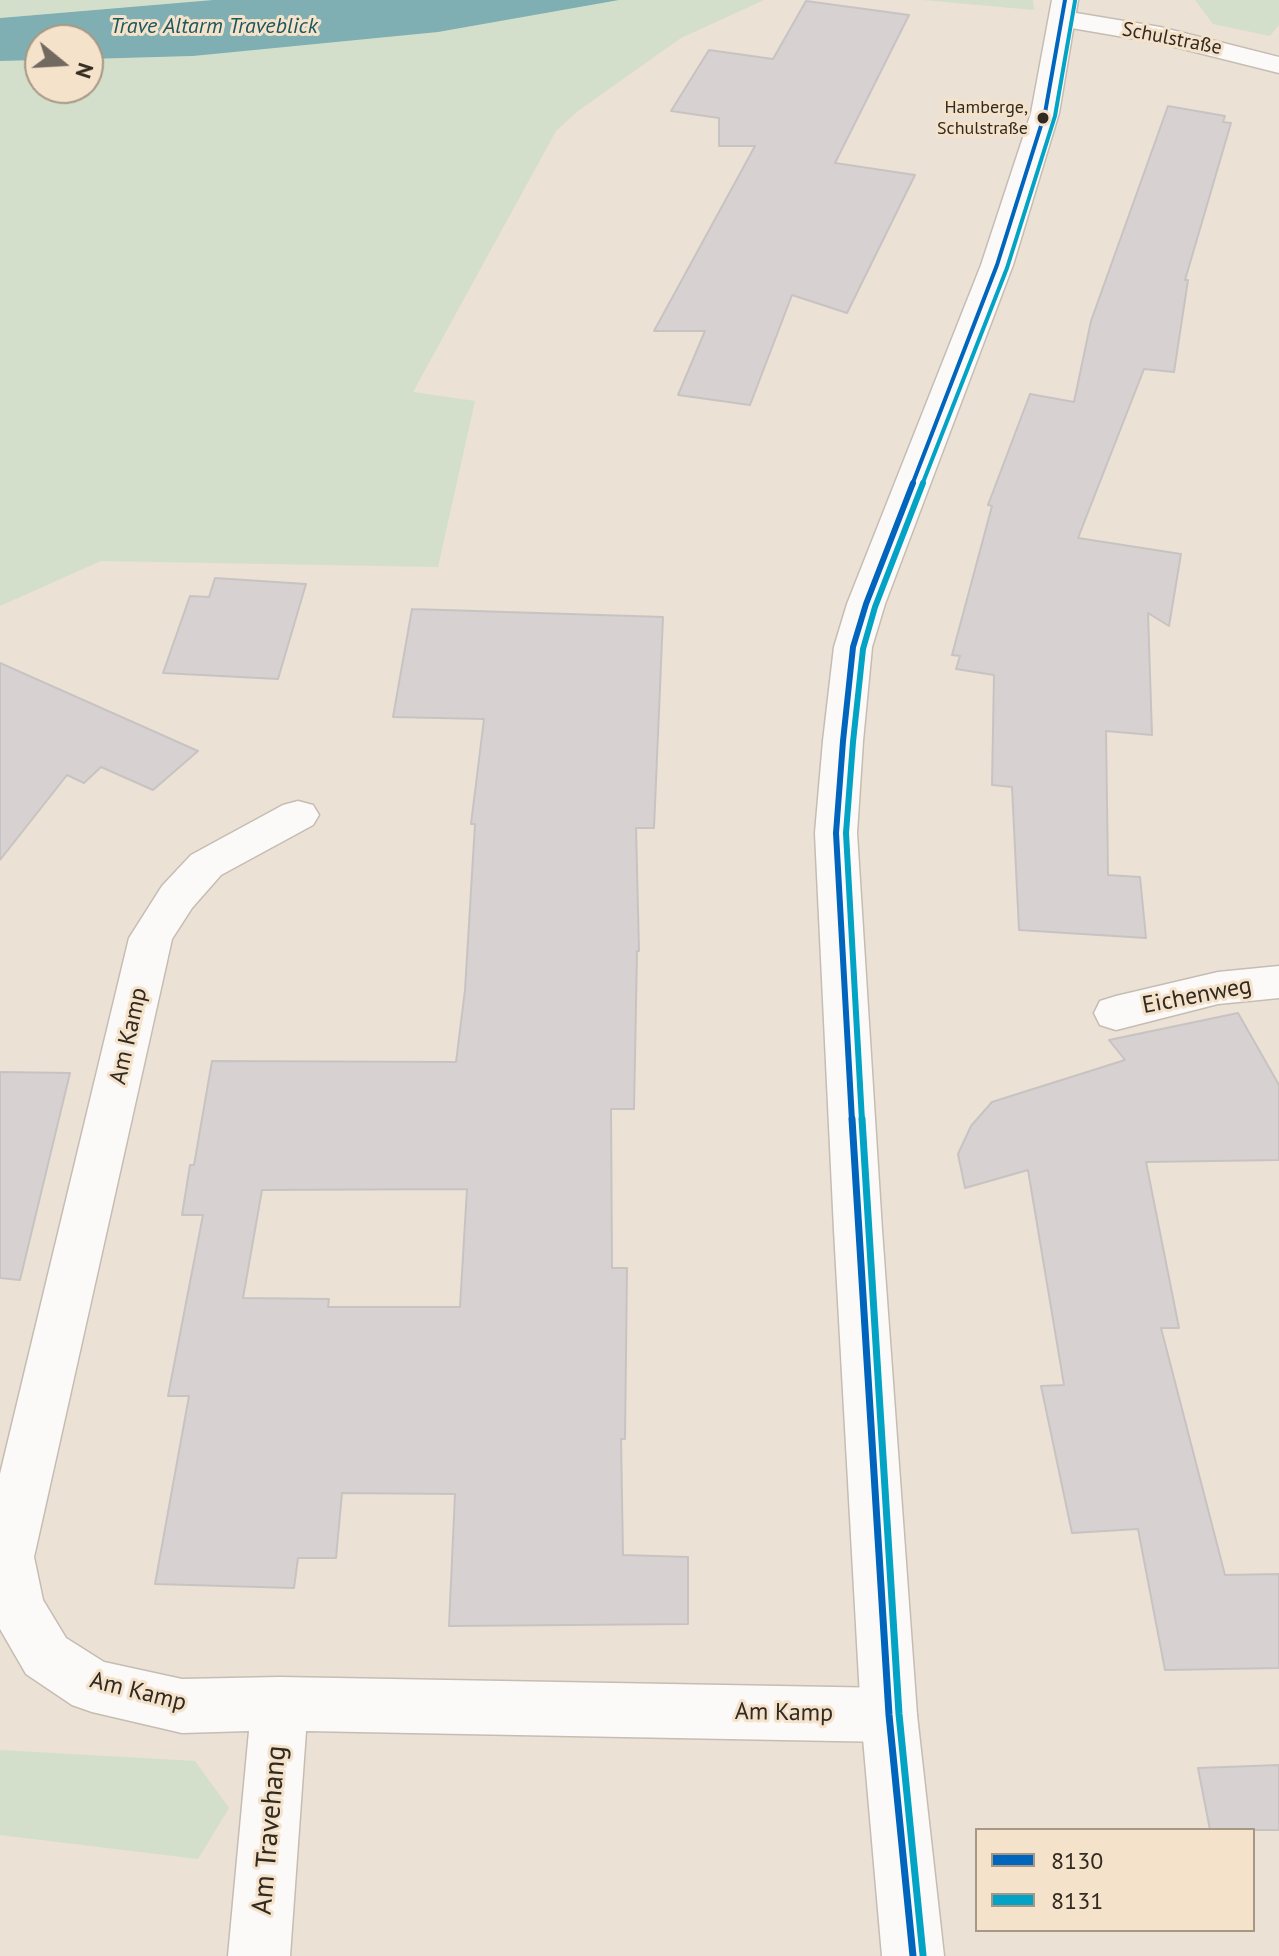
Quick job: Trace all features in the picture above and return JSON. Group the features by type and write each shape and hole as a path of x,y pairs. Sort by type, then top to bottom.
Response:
{"main road":[{"name":"Schulstraße","path":"1065,10 1279,65"},
{"path":"913,1956 889,1715 836,833 853,647 866,604 997,265 1045,113 1065,10"},
{"name":"Am Kamp","path":"298,815 206,865 177,897 151,938 7,1557 17,1607 46,1656 92,1686 182,1706 280,1704 889,1715"},
{"name":"Eichenweg","path":"1116,1013 1218,988 1279,982"},
{"name":"Am Travehang","path":"259,1956 280,1704"}],"green space":[{"path":"0,0 213,0 0,18"},
{"path":"619,0 764,0 681,38 578,111 556,131 413,392 475,401 438,567 101,561 0,606 0,61 24,60 24,104 104,104 104,59 193,56"},
{"path":"923,0 1033,0 1034,10"},
{"path":"1195,0 1279,0 1279,25 1270,36 1213,24"},
{"path":"0,1750 195,1761 229,1808 198,1859 0,1835"}],"water":[{"name":"Trave Altarm Traveblick","path":"213,0 619,0 438,32 193,56 104,59 104,24 24,24 24,60 0,61 0,18"}],"building":[{"path":"806,1 909,15 835,163 915,175 847,313 792,295 750,405 678,395 705,331 654,331 755,146 719,146 719,118 671,111 709,50 773,59"},
{"path":"1168,106 1225,116 1223,122 1231,123 1185,280 1188,280 1174,372 1144,369 1078,538 1181,554 1169,626 1148,613 1152,735 1106,731 1108,875 1140,877 1146,938 1019,930 1012,787 992,785 994,675 956,669 960,656 952,655 992,506 988,505 1030,394 1074,402 1091,321"},
{"path":"215,578 306,584 278,679 163,673 190,596 209,597"},
{"path":"412,609 663,617 654,828 636,828 639,951 634,1109 611,1109 612,1268 627,1268 625,1439 621,1439 623,1555 688,1557 688,1624 449,1626 455,1494 342,1493 336,1558 298,1558 294,1588 155,1584 189,1396 168,1396 203,1215 182,1215 212,1061 456,1062 465,990 475,824 471,824 484,719 393,717","holes":["467,1189 460,1307 328,1307 329,1299 243,1298 262,1190"]},
{"path":"0,663 198,751 153,790 101,767 84,783 67,775 0,860"},
{"path":"1238,1013 1279,1085 1279,1160 1146,1162 1179,1328 1161,1328 1225,1575 1279,1574 1279,1668 1165,1670 1138,1529 1072,1533 1041,1386 1064,1385 1028,1170 965,1188 958,1154 971,1126 992,1102 1125,1060 1109,1040"},
{"path":"0,1072 70,1073 20,1280 0,1278"},
{"path":"1279,1765 1279,1830 1210,1828 1198,1768"}],"transit line":[{"name":"8130","path":"913,1956 889,1715 858,1230 836,833 843,741 853,647 866,604 997,265 1045,113 1065,0"},
{"name":"8131","path":"923,1955 899,1714 868,1229 846,833 853,742 863,649 875,607 1007,268 1055,116 1075,1"}],"place":[{"name":"Hamberge, Schulstraße","path":"1043,118"}]}
